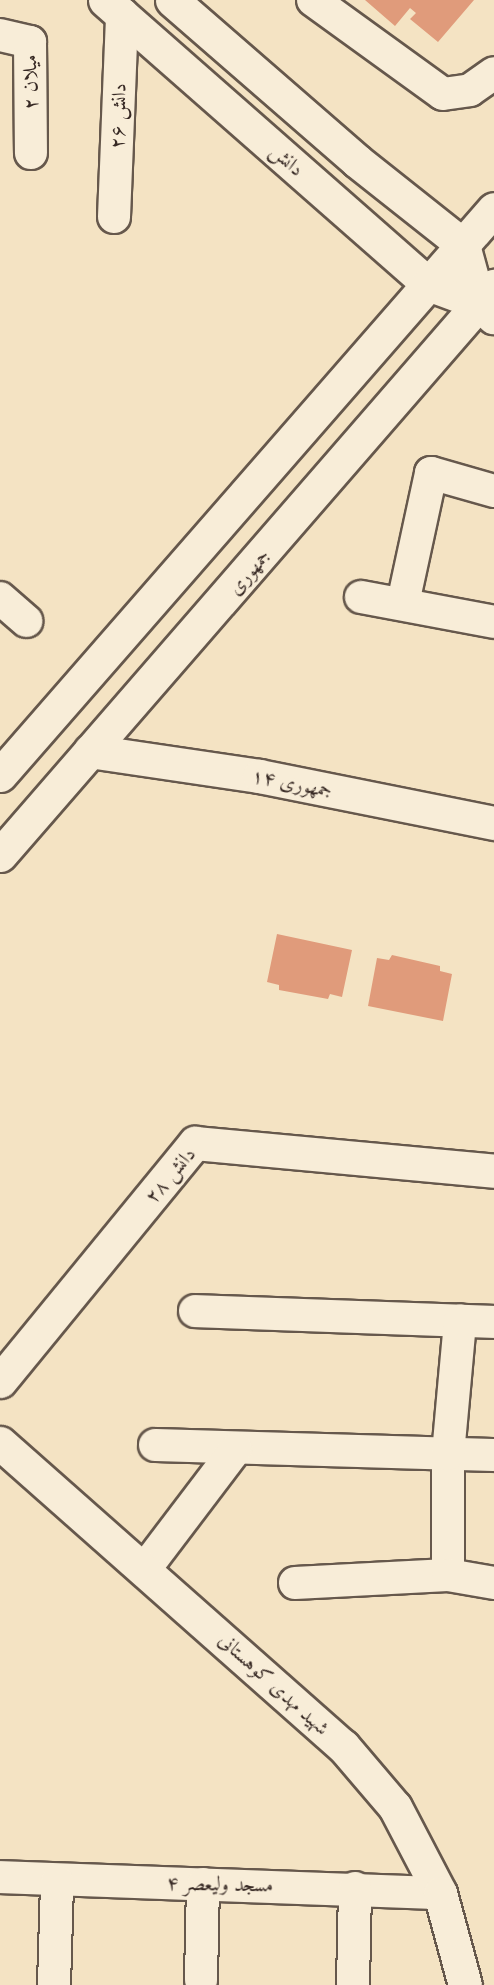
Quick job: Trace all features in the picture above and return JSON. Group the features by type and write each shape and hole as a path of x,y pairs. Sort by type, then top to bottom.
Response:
{"main road":[{"path":"172,0 357,161 463,245 489,302"},
{"name":"دانش","path":"113,7 428,284 489,302"},
{"path":"1,771 494,209"},
{"name":"جمهوری","path":"0,855 489,302"},
{"name":"جمهوری ۱۴","path":"90,751 259,776 494,823"},
{"name":"دانش ۲۸","path":"0,1381 195,1143 494,1171"},
{"name":"شهید مهدی کوهستانی","path":"0,1443 343,1746 395,1807 440,1893 465,1985"}],"street":[{"path":"313,0 443,94 470,90 494,73"},
{"name":"دانش ۲۶","path":"113,7 114,218"},
{"name":"میلان ۲","path":"0,35 30,42 31,153"},
{"path":"403,603 431,473 494,491"},
{"path":"361,597 403,603 494,622"},
{"path":"0,598 26,621"},
{"path":"195,1311 494,1322"},
{"path":"448,1575 448,1454 460,1321"},
{"path":"155,1444 236,1449 494,1455"},
{"path":"144,1570 236,1449"},
{"path":"295,1583 448,1575 494,1583"},
{"name":"مسجد ولیعصر ۴","path":"0,1877 57,1881 355,1888 440,1893"},
{"path":"54,1985 57,1881"},
{"path":"201,1980 203,1884"},
{"path":"353,1985 355,1888"}],"building":[{"path":"365,0 474,0 438,42 410,19 416,13 410,8 395,26"},
{"path":"277,934 352,950 342,997 330,994 328,999 279,990 279,985 267,982"},
{"path":"392,955 440,966 440,971 452,974 443,1021 368,1006 377,958 389,960"}]}
